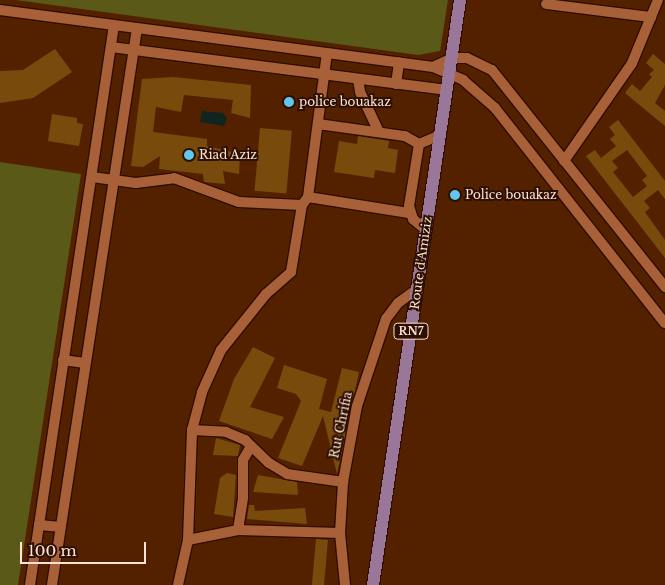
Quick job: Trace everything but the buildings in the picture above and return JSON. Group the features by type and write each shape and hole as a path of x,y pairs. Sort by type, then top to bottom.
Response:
{"main road":[{"name":"Route d'Amiziz","path":"373,585 460,0"}],"street":[{"path":"564,161 632,64 658,0"},
{"path":"546,4 651,17"},
{"path":"0,10 433,66 474,88 495,108 665,323"},
{"path":"30,585 114,25"},
{"path":"52,585 112,179 137,28"},
{"path":"112,47 447,90"},
{"path":"178,585 188,540 192,430 221,350 266,294 291,272 305,201 328,53"},
{"path":"433,66 452,58 482,62 492,70 665,287"},
{"path":"396,84 399,62"},
{"path":"358,79 360,92 379,132"},
{"path":"318,124 405,136 419,144"},
{"path":"419,144 440,136"},
{"path":"409,213 419,144"},
{"path":"92,177 136,182 174,178 239,202 305,201 409,213 426,230"},
{"name":"Rut Chrifia","path":"345,585 340,533 342,482 357,406 386,319 398,302 417,289"},
{"path":"63,360 85,363"},
{"path":"192,430 226,432 251,446 287,474 342,482"},
{"path":"238,530 243,497 243,460 251,446"},
{"path":"39,525 61,526"},
{"path":"188,540 238,530 340,533"}],"shaded area":[{"path":"16,0 448,0 440,51 418,55"},
{"path":"202,111 223,113 227,118 224,126 200,122"},
{"path":"0,162 81,174 18,585 0,585"}],"place":[{"name":"police bouakaz","path":"289,102"},
{"name":"Riad Aziz","path":"189,155"},
{"name":"Police bouakaz","path":"455,195"}]}
